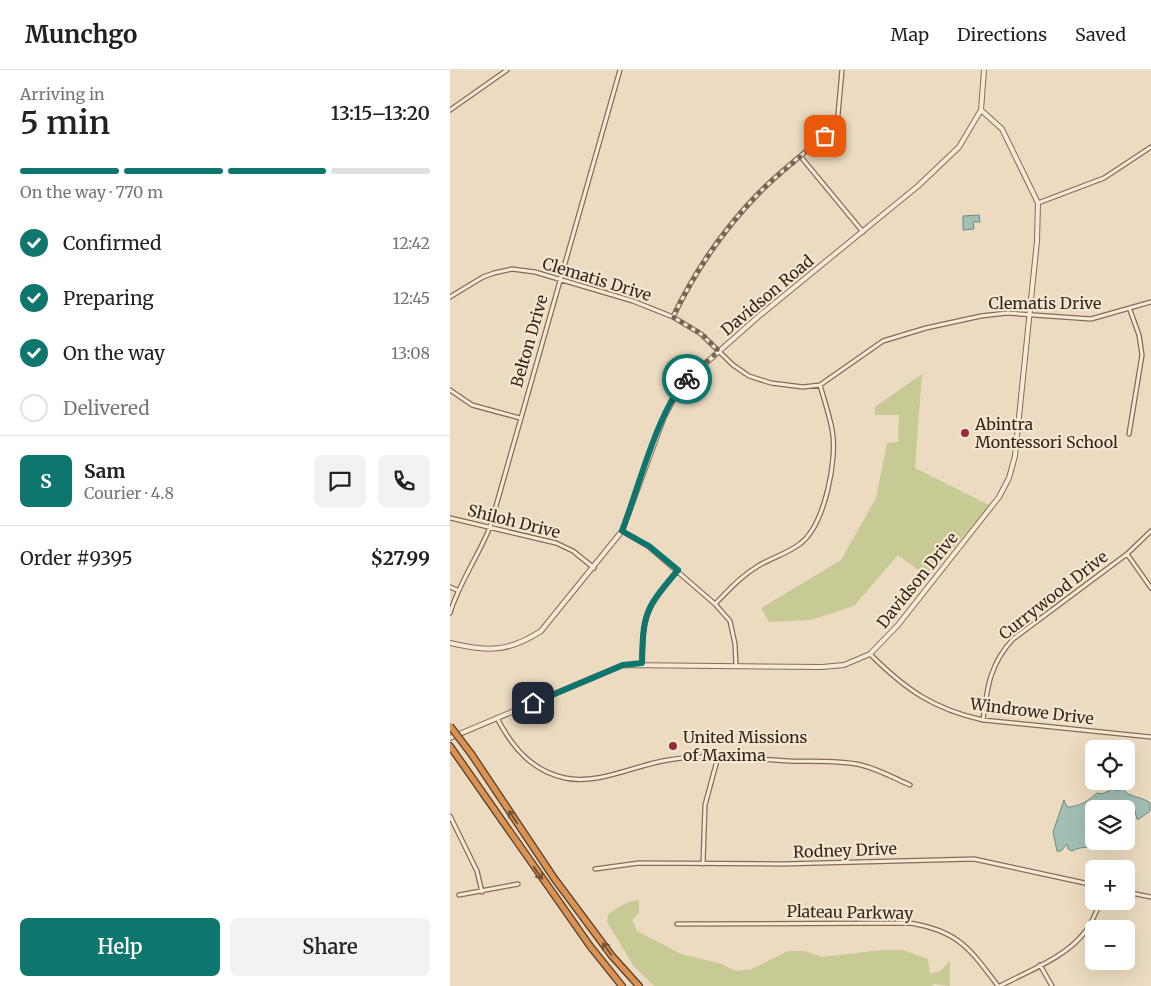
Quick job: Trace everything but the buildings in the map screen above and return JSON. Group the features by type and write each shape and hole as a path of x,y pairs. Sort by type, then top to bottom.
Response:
{"highway":[{"path":"450,726 554,878 612,956 639,986"},
{"path":"450,746 590,946 622,986"}],"street":[{"path":"450,110 506,70"},
{"name":"Belton Drive","path":"450,613 457,590 472,566 490,527 620,70"},
{"path":"673,317 688,286 723,237 758,193 837,126 842,70"},
{"name":"Davidson Road","path":"450,643 483,650 505,648 525,642 541,631 594,568 622,531 670,403 681,385 719,351 930,176 959,147 982,110 984,70"},
{"name":"Davidson Drive","path":"450,738 623,665 642,663 822,667 844,665 870,654 898,625 999,497 1015,456 1037,241 1038,204 1002,129 982,110"},
{"path":"1038,204 1104,178 1151,146"},
{"path":"801,157 862,232"},
{"name":"Clematis Drive","path":"450,297 483,276 506,270 521,270 560,279 633,301 673,317 702,334 733,366 762,381 792,386 820,384 883,342 926,328 981,316 1007,313 1091,319 1130,310 1151,302"},
{"path":"1129,434 1142,355 1139,335 1130,310"},
{"path":"715,604 740,578 758,566 801,544 813,530 820,517 834,450 833,430 820,384"},
{"path":"450,390 472,404 520,418"},
{"name":"Shiloh Drive","path":"450,518 556,543 573,551 594,568"},
{"path":"622,531 649,546 678,570 715,604 730,621 735,644 736,666"},
{"name":"Currywood Drive","path":"982,720 990,678 999,654 1013,639 1127,554 1151,531"},
{"path":"1127,554 1151,588"},
{"path":"642,663 644,620 649,608 678,570"},
{"path":"450,587 457,590"},
{"name":"Windrowe Drive","path":"870,654 893,677 919,696 960,715 982,720 1151,738"},
{"path":"497,718 508,739 523,756 544,771 564,778 583,781 654,762 718,757 861,765 910,786"},
{"path":"702,864 705,805 718,757"},
{"path":"450,816 477,871 482,892"},
{"name":"Rodney Drive","path":"595,869 639,863 702,864 974,859 1085,883"},
{"path":"459,895 518,884"},
{"path":"1135,894 1151,897"},
{"path":"999,986 1040,965 1080,938 1090,925 1097,910"},
{"name":"Plateau Parkway","path":"677,924 910,923 931,927 958,939 999,986"},
{"path":"1040,965 1052,986"}],"green space":[{"path":"922,374 915,468 989,505 929,578 898,555 854,606 811,620 769,622 761,608 841,560 876,498 887,443 898,442 899,415 875,415 875,407"},
{"path":"639,900 639,913 632,920 637,931 681,954 722,964 736,971 752,969 788,951 805,951 822,957 882,950 903,950 928,959 930,974 940,971 950,961 950,986 935,984 931,986 654,986 633,965 607,922 608,915 615,909 626,903"}],"shaded area":[{"path":"979,215 980,222 973,222 974,229 963,230 963,216"},
{"path":"1111,790 1124,790 1150,803 1150,811 1137,819 1135,800 1088,800 1097,793 1102,794"},
{"path":"1064,800 1067,807 1085,802 1085,847 1072,851 1068,849 1067,844 1061,851 1057,851 1053,832"}],"way so far":[{"path":"687,379 719,351 702,334 673,317 688,286 723,237 758,193 825,136"}],"place":[{"name":"Abintra Montessori School","path":"965,433"},
{"name":"United Missions of Maxima","path":"673,746"}],"route":[{"path":"533,703 623,665 642,663 644,620 655,598 678,570 649,546 622,531 664,417 677,391 687,379"}]}
